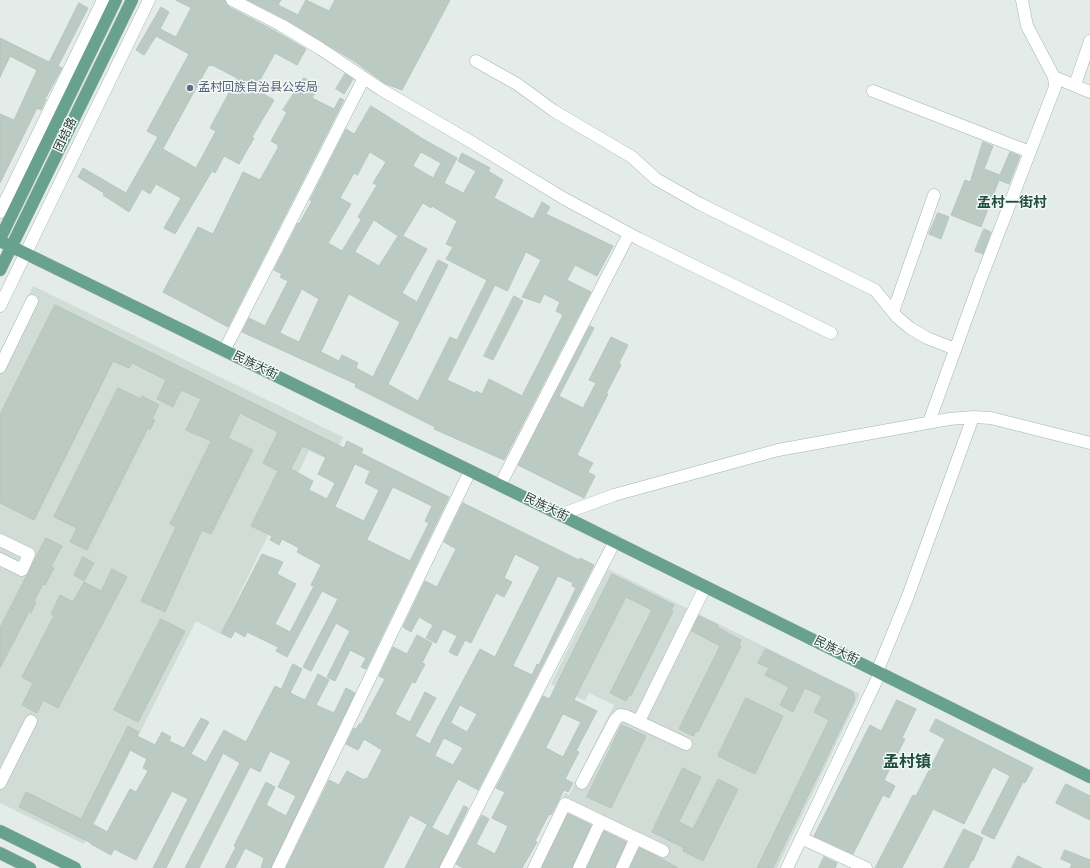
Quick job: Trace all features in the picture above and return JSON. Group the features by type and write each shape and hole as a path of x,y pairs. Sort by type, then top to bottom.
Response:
{"main road":[{"name":"团结路","path":"0,240 116,0"},
{"name":"团结路","path":"0,270 132,0"},
{"name":"民族大街","path":"0,240 25,254 500,485 1090,777"},
{"path":"0,831 74,868"},
{"path":"0,853 30,868"}],"street":[{"path":"0,212 103,0"},
{"path":"0,306 149,0"},
{"path":"232,0 281,25 364,78 563,198 629,234 831,333"},
{"path":"928,422 1056,87 1054,77 1027,26 1022,0"},
{"path":"1075,85 1090,41"},
{"path":"476,62 517,84 554,111 632,157 656,179 700,204 875,290 897,317 916,331 955,349"},
{"path":"1054,77 1090,92"},
{"path":"224,351 364,78"},
{"path":"873,91 1030,152"},
{"path":"893,312 934,196"},
{"path":"500,485 629,234"},
{"path":"0,367 32,301"},
{"path":"787,868 879,672 974,417"},
{"path":"560,515 614,496 778,450 928,422 974,417 1010,422 1090,443"},
{"path":"278,868 470,471"},
{"path":"0,540 29,554 22,570 0,559"},
{"path":"446,868 614,542"},
{"path":"639,721 706,587"},
{"path":"582,783 615,720 620,715 639,721 686,744"},
{"path":"0,783 31,721"},
{"path":"534,868 565,804 663,851"},
{"path":"579,868 601,821"},
{"path":"622,868 636,838"},
{"path":"801,838 866,868"}],"shaded area":[{"path":"33,286 343,437 332,461 309,451 220,634 196,621 84,844 0,803 0,352"},
{"path":"608,569 860,694 777,868 527,868 565,793 569,795 614,705 589,693 585,701 551,684"}],"building":[{"path":"176,0 225,0 229,7 306,49 297,65 275,53 255,89 274,100 252,137 254,138 239,164 224,156 215,173 212,171 175,234 164,228 181,198 156,184 150,194 142,189 129,212 103,195 104,193 78,177 83,168 126,193 158,137 147,131 189,54 156,36 144,55 136,50 161,7 169,12 160,29 176,37 191,8","holes":["209,65 212,65 237,78 210,128 216,131 196,168 163,149"]},
{"path":"248,0 281,0 278,5 298,15 306,0 329,11 335,0 450,0 402,90 386,84 354,61 285,19"},
{"path":"79,3 88,8 58,66 62,68 45,99 41,110 37,108 0,183 0,114 14,120 37,70 10,56 0,77 0,38 49,62"},
{"path":"345,74 353,79 344,94 336,89"},
{"path":"304,78 319,86 312,98 334,109 340,98 344,100 228,327 163,292 198,227 213,234 243,172 260,180 278,148 278,145 271,141 287,112 283,110"},
{"path":"371,106 423,139 457,158 444,183 463,193 464,192 476,171 458,161 462,153 490,168 488,171 503,180 494,198 533,219 542,202 550,207 546,214 613,246 597,276 575,265 567,280 591,292 504,460 434,429 435,427 355,387 356,384 242,332 249,318 265,326 288,281 280,277 282,274 274,270 298,223 299,224 312,201 310,200 346,129 354,134","holes":["370,152 386,162 373,183 377,185 358,217 361,220 342,251 328,243 351,204 340,198 354,173 357,175","421,152 441,163 433,178 413,166","423,203 431,208 432,206 457,221 446,244 453,247 446,259 487,280 457,340 450,337 418,401 388,384 448,265 438,260 417,302 402,293 427,249 403,236","374,220 398,236 379,266 355,252","526,252 541,260 522,297 540,303 544,294 560,302 556,311 563,315 522,396 489,379 482,394 476,391 475,393 447,380 495,285 507,291","302,289 319,299 299,342 280,333","349,294 400,322 373,377 356,368 358,363 342,355 339,361 321,352"]},
{"path":"983,142 993,146 984,169 1000,175 1010,152 1020,156 1009,184 999,180 981,227 951,215 965,180 970,182"},
{"path":"938,213 949,217 941,239 929,234"},
{"path":"984,229 991,232 983,254 975,251"},
{"path":"514,296 523,301 493,360 484,356"},
{"path":"55,305 344,448 347,441 363,449 361,453 449,497 366,669 361,667 366,658 350,650 335,681 327,677 350,631 336,623 311,671 303,667 338,599 322,591 287,657 276,651 278,647 247,632 245,637 235,631 231,638 221,633 262,554 283,562 277,574 296,584 275,624 290,632 314,586 311,585 321,565 297,552 299,548 282,539 279,545 270,540 272,536 251,526 278,471 263,463 278,432 240,413 228,438 253,450 211,534 202,530 165,612 141,601 176,527 170,524 211,441 186,430 201,399 181,390 173,407 157,399 166,380 132,363 129,368 113,361 34,520 0,503 0,415","holes":["303,446 326,457 318,474 335,483 327,499 309,490 313,481 291,469","355,464 370,471 365,483 379,490 364,521 335,507","393,487 432,506 425,521 429,523 410,561 367,540"]},
{"path":"590,326 594,328 559,396 583,408 596,383 589,380 611,337 628,345 619,363 621,365 606,394 608,394 577,455 593,463 588,472 595,476 584,498 518,465"},
{"path":"118,388 141,399 142,396 159,405 152,419 155,420 150,430 148,428 87,550 70,542 77,528 54,517"},
{"path":"463,503 579,560 580,558 594,565 478,790 458,779 432,827 410,815 383,868 286,868 329,780 339,785 347,771 364,780 365,778 367,779 382,750 364,739 358,750 346,744 354,728 356,729 360,723 361,724 385,679 379,676 393,647 407,654 417,635 432,643 422,663 425,664 415,683 412,682 395,714 410,722 425,692 436,698 415,736 430,744 480,649 495,657 540,567 515,554 504,578 512,582 504,597 496,593 471,643 465,640 457,656 449,652 457,636 443,629 436,643 426,638 433,625 419,617 411,632 403,627 425,581 437,587 456,549 444,542","holes":["558,576 573,583 572,586 576,588 539,665 537,664 532,675 513,666","460,705 477,714 467,732 451,723","444,738 463,748 453,765 435,756"]},
{"path":"46,538 62,546 51,567 54,568 45,585 43,584 34,601 36,602 31,613 29,612 0,668 0,628"},
{"path":"83,557 94,563 84,581 74,575"},
{"path":"112,569 127,577 58,708 43,700 37,713 22,705 33,683 22,677 54,616 51,614 60,595 73,602 84,582 101,591"},
{"path":"612,574 674,605 671,610 673,611 631,696 629,695 626,701 610,693 652,610 626,597 574,700 597,711 576,751 579,752 565,779 573,783 568,792 564,790 551,815 549,814 535,841 537,842 522,868 463,868 456,864 482,815 489,819 476,844 495,854 508,826 492,818 505,792 496,788 543,696 549,699","holes":["563,714 581,722 563,757 546,748"]},
{"path":"699,616 718,625 717,627 741,640 739,645 741,646 698,732 696,731 693,736 679,729 720,646 692,631"},
{"path":"161,619 185,631 138,722 114,710"},
{"path":"766,649 853,692 855,699 773,868 757,868 829,720 814,712 822,696 805,688 793,712 780,705 789,687 765,675 769,668 758,663"},
{"path":"293,664 302,669 290,693 305,700 318,674 329,680 316,705 334,713 346,688 355,693 271,868 261,868 264,858 245,848 235,868 225,868 236,847 234,846 266,782 275,787 266,805 286,816 296,796 278,787 291,761 270,751 260,772 250,767 199,868 185,868 240,763 223,753 166,868 153,868 188,799 172,791 136,860 114,849 111,855 91,843 19,807 26,792 81,819 128,726 139,732 137,736 155,745 162,732 171,737 169,741 184,748 201,718 209,722 191,754 206,762 224,730 246,742 275,686 281,689","holes":["130,750 147,759 143,768 148,771 136,792 130,789 107,832 93,824"]},
{"path":"746,698 783,716 755,774 718,756"},
{"path":"897,700 916,709 902,738 905,739 884,780 895,786 889,798 883,795 853,854 814,836 870,725 881,731"},
{"path":"936,719 1033,768 1025,783 1023,782 994,839 981,833 1010,776 993,767 964,824 933,809 902,868 875,868 913,795 916,796 945,739 930,731"},
{"path":"622,725 646,736 611,808 587,797"},
{"path":"683,768 701,777 679,822 693,829 718,779 738,789 703,861 683,851 684,848 652,832"},
{"path":"1066,784 1090,796 1090,820 1056,803"},
{"path":"464,806 468,808 439,868 405,868 427,825 448,836"},
{"path":"568,814 591,825 572,868 542,868"},
{"path":"964,829 983,838 973,861 972,860 968,868 944,868"},
{"path":"604,831 626,842 615,868 587,868"},
{"path":"640,848 660,858 678,868 630,868"},
{"path":"1065,850 1090,860 1090,868 1070,868 1072,864 1061,859"},
{"path":"1018,856 1042,868 1012,868"},
{"path":"824,857 837,863 835,868 819,868"}],"place":[{"name":"孟村回族自治县公安局","path":"190,88"}],"district":[{"name":"孟村一街村","path":"1012,204"},
{"name":"孟村镇","path":"907,763"}]}
